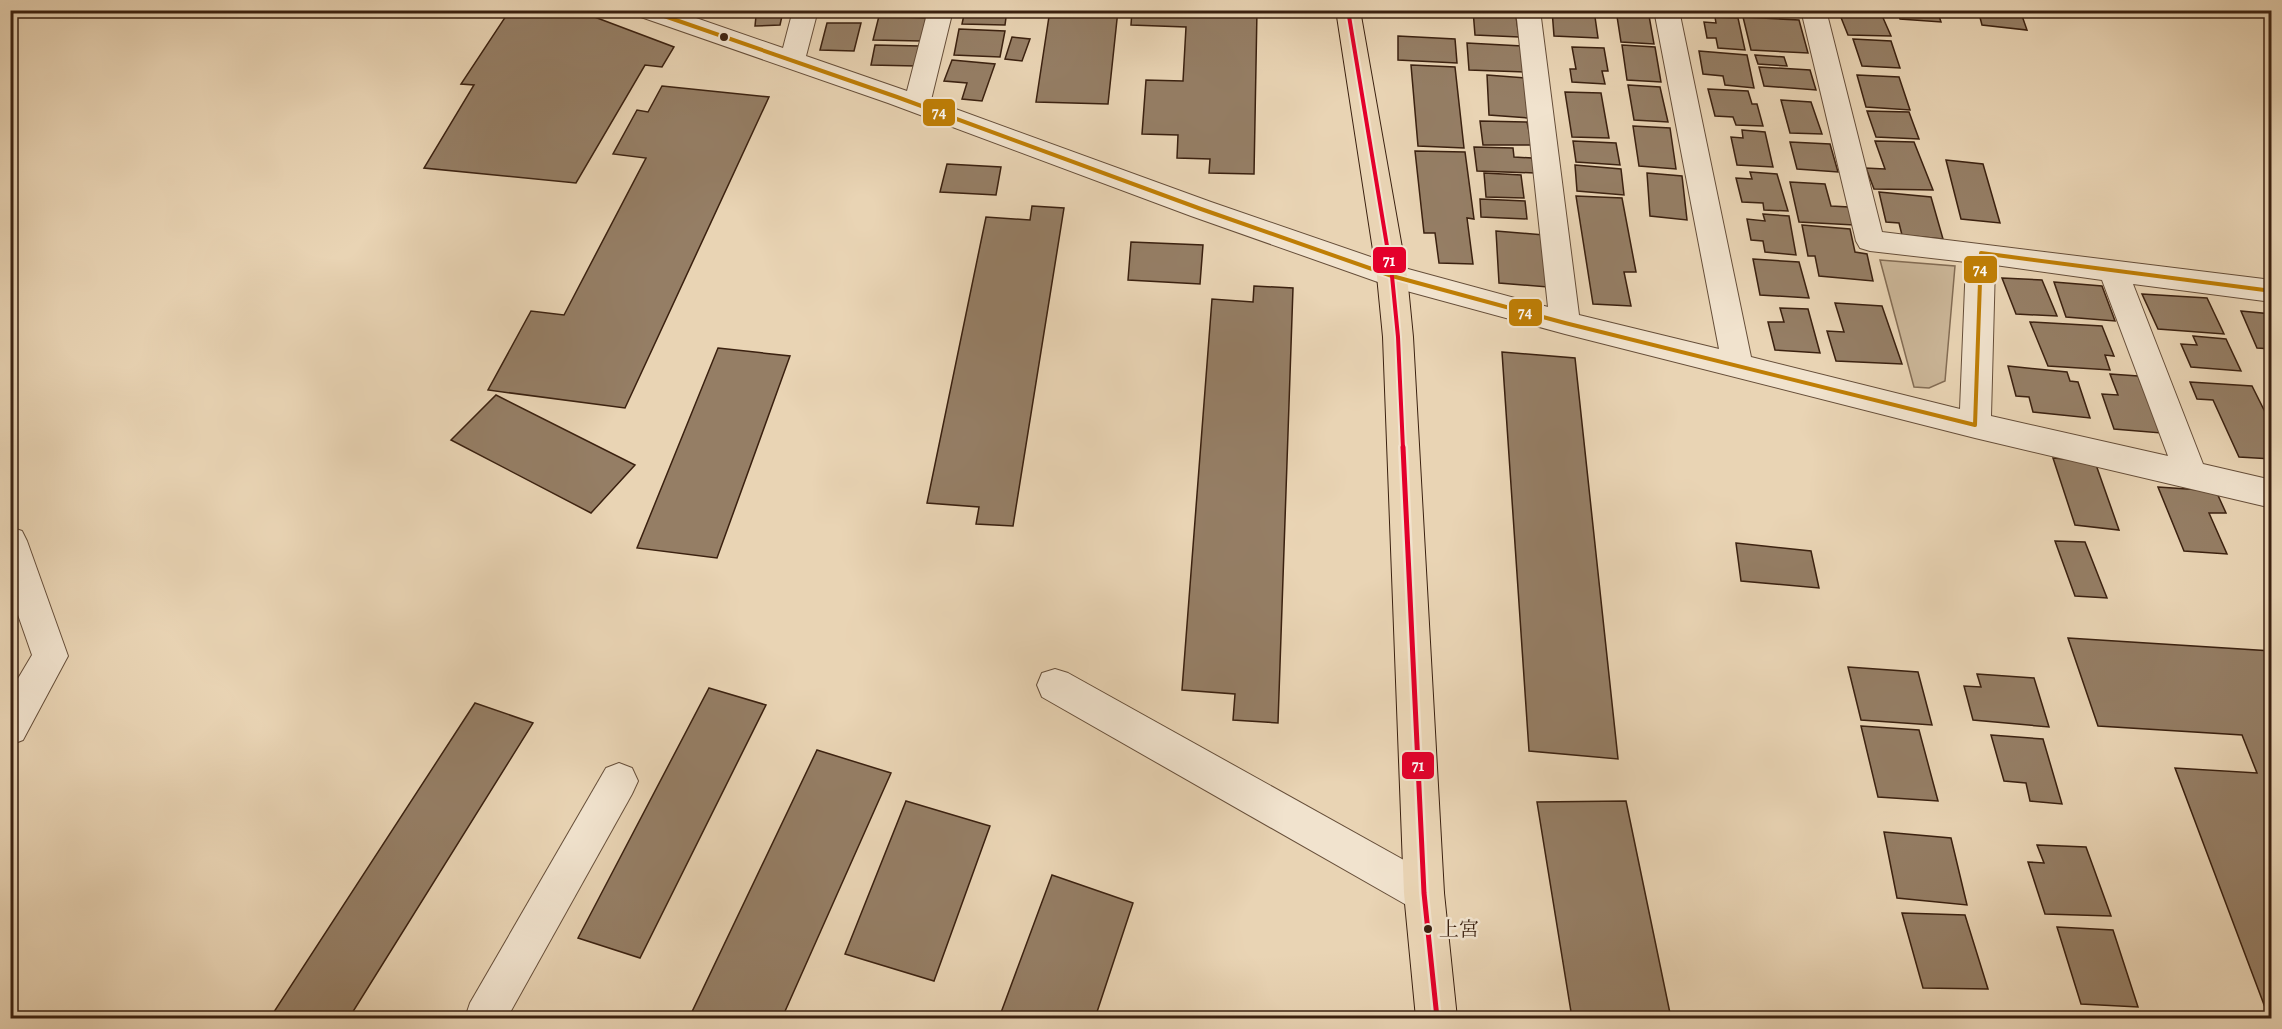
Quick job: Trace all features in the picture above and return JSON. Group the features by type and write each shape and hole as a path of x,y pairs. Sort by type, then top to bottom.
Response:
{"main road":[{"path":"1348,10 1392,276 1399,349 1424,893 1437,1018"}],"street":[{"path":"647,10 1392,276 1565,323 1975,425 2271,494"},
{"path":"792,61 806,10"},
{"path":"917,105 941,10"},
{"path":"1528,10 1565,323"},
{"path":"1666,10 1738,366"},
{"path":"1813,10 1870,241 1981,253 2271,291"},
{"path":"1975,425 1981,253"},
{"path":"2113,270 2191,476"},
{"path":"10,541 50,656 10,728"},
{"path":"1055,685 1424,893"},
{"path":"485,1018 619,781"}],"shaded area":[{"path":"1880,260 1955,266 1945,381 1929,388 1914,387"}],"building":[{"path":"510,10 576,10 674,47 662,67 645,65 576,183 424,168 474,85 461,84"},
{"path":"739,10 794,10 793,16 782,16 780,25 755,26 756,16 738,16"},
{"path":"836,10 869,10 868,14 835,13"},
{"path":"874,10 927,10 925,18 872,14"},
{"path":"965,10 1007,10 1005,25 962,24"},
{"path":"1050,10 1118,10 1108,104 1036,102"},
{"path":"1132,10 1257,10 1254,174 1209,173 1210,159 1177,158 1178,135 1142,134 1146,80 1183,81 1186,27 1131,25"},
{"path":"1473,10 1515,10 1519,37 1475,35"},
{"path":"1552,10 1594,10 1598,38 1554,36"},
{"path":"1616,10 1648,10 1654,44 1621,42"},
{"path":"1741,10 1792,10 1793,16 1742,12"},
{"path":"1838,10 1880,11 1891,36 1848,35"},
{"path":"1897,10 1937,10 1941,22 1900,19"},
{"path":"1978,10 2020,10 2027,30 1982,25"},
{"path":"879,16 926,18 921,41 873,40"},
{"path":"1715,17 1738,18 1745,50 1718,48 1716,38 1707,38 1704,22 1716,23"},
{"path":"1743,17 1799,20 1808,53 1751,50"},
{"path":"827,23 861,23 854,51 820,50"},
{"path":"959,29 1005,31 1000,57 954,55"},
{"path":"1398,36 1455,39 1457,63 1398,60"},
{"path":"1012,37 1030,39 1022,61 1005,59"},
{"path":"1853,39 1891,41 1900,68 1862,66"},
{"path":"1467,43 1522,46 1525,72 1469,70"},
{"path":"875,45 920,46 916,66 871,65"},
{"path":"1622,45 1655,47 1661,82 1627,80"},
{"path":"1572,47 1604,48 1608,71 1602,71 1605,84 1572,82 1570,69 1576,69"},
{"path":"1699,51 1747,55 1754,88 1725,85 1723,76 1703,74"},
{"path":"1755,55 1784,57 1787,66 1758,64"},
{"path":"952,60 995,64 982,101 962,99 967,83 944,81"},
{"path":"1411,65 1455,67 1464,148 1418,146"},
{"path":"1759,67 1810,70 1816,90 1764,86"},
{"path":"1487,75 1526,78 1528,118 1489,115"},
{"path":"1857,75 1899,77 1910,110 1866,107"},
{"path":"1628,85 1660,87 1668,122 1634,120"},
{"path":"662,86 769,97 625,408 488,390 531,311 564,315 646,158 613,154 637,110 648,112"},
{"path":"1708,89 1748,91 1752,104 1757,104 1763,126 1736,125 1733,117 1715,116"},
{"path":"1565,92 1601,93 1609,138 1572,137"},
{"path":"1781,100 1811,102 1822,134 1790,133"},
{"path":"1867,111 1909,112 1919,139 1876,137"},
{"path":"1480,121 1527,122 1532,145 1483,145"},
{"path":"1633,126 1670,128 1676,169 1639,166"},
{"path":"1742,130 1765,132 1773,167 1737,165 1731,137 1743,138"},
{"path":"1573,141 1616,143 1620,165 1576,162"},
{"path":"1875,141 1914,142 1933,190 1874,189 1866,168 1885,169"},
{"path":"1790,142 1830,144 1838,172 1797,169"},
{"path":"1474,147 1513,148 1514,157 1532,158 1535,173 1477,171"},
{"path":"1415,151 1465,152 1474,219 1467,218 1473,264 1439,263 1435,233 1424,233"},
{"path":"1946,160 1983,164 2000,223 1961,219"},
{"path":"947,164 1001,167 996,195 940,192"},
{"path":"1575,165 1621,169 1624,195 1577,191"},
{"path":"1750,172 1777,174 1788,211 1764,210 1763,203 1742,202 1736,178 1752,179"},
{"path":"1484,173 1521,175 1524,198 1486,197"},
{"path":"1647,173 1682,176 1687,220 1650,216"},
{"path":"1790,182 1825,184 1831,206 1849,207 1854,225 1799,222"},
{"path":"1879,192 1931,197 1943,239 1902,235 1899,223 1886,222"},
{"path":"1576,196 1622,198 1636,272 1624,272 1631,306 1593,304"},
{"path":"1480,199 1525,201 1527,219 1481,217"},
{"path":"1032,206 1064,208 1013,526 976,524 979,507 927,503 986,217 1030,220"},
{"path":"1763,214 1789,216 1796,255 1765,252 1763,241 1751,240 1747,219 1765,221"},
{"path":"1802,225 1850,229 1855,252 1867,254 1873,281 1819,276 1815,256 1808,256"},
{"path":"1496,231 1544,235 1548,287 1499,283"},
{"path":"1131,242 1203,245 1200,284 1128,280"},
{"path":"1753,259 1799,262 1809,298 1760,295"},
{"path":"2002,278 2042,280 2057,316 2016,314"},
{"path":"2054,282 2102,286 2115,321 2066,317"},
{"path":"1254,286 1293,288 1278,723 1233,720 1235,694 1182,690 1212,299 1253,302"},
{"path":"2142,294 2207,298 2224,334 2158,329"},
{"path":"1835,303 1882,306 1902,364 1836,361 1827,331 1844,332"},
{"path":"1780,308 1808,309 1820,353 1775,350 1768,322 1784,322"},
{"path":"2241,311 2272,314 2272,349 2257,348"},
{"path":"2030,322 2102,326 2114,356 2105,355 2110,370 2048,366"},
{"path":"2193,336 2226,339 2241,371 2191,367 2181,344 2197,345"},
{"path":"718,348 790,356 717,558 637,548"},
{"path":"1502,352 1575,358 1618,759 1529,751"},
{"path":"2008,366 2067,372 2070,381 2078,382 2090,418 2033,412 2029,397 2016,396"},
{"path":"2110,374 2138,376 2161,433 2114,429 2102,394 2118,395"},
{"path":"2190,382 2252,386 2272,426 2272,459 2239,457 2213,400 2197,399"},
{"path":"496,395 635,465 591,513 451,440"},
{"path":"2053,458 2095,462 2119,530 2075,525"},
{"path":"2158,487 2216,491 2226,513 2209,513 2227,554 2184,551"},
{"path":"2055,541 2085,542 2107,598 2075,596"},
{"path":"1736,543 1811,551 1819,588 1741,581"},
{"path":"2068,638 2272,651 2272,1018 2269,1018 2175,768 2257,773 2242,735 2098,726"},
{"path":"1848,667 1918,672 1932,725 1861,720"},
{"path":"1977,674 2034,678 2049,727 1973,720 1964,686 1981,687"},
{"path":"709,688 766,705 640,958 578,938"},
{"path":"475,703 533,723 349,1018 270,1018"},
{"path":"1861,726 1919,730 1938,801 1878,797"},
{"path":"1991,735 2043,739 2062,804 2030,801 2026,783 2004,781"},
{"path":"817,750 891,773 782,1018 689,1018"},
{"path":"906,801 990,826 934,981 845,954"},
{"path":"1626,801 1671,1018 1572,1018 1537,802"},
{"path":"1884,832 1951,838 1967,905 1897,898"},
{"path":"2037,845 2086,847 2111,916 2045,914 2028,862 2044,863"},
{"path":"1052,875 1133,903 1095,1018 999,1018"},
{"path":"1902,913 1965,915 1988,989 1923,988"},
{"path":"2057,927 2113,930 2138,1007 2081,1004"}],"transit line":[{"name":"74","path":"647,10 897,97 1201,209 1392,276 1565,323 1975,425 1981,253 2272,291"},
{"name":"71","path":"1348,10 1392,276 1398,337 1424,893 1437,1018"}],"place":[{"name":"上宮","path":"1428,929"}]}
